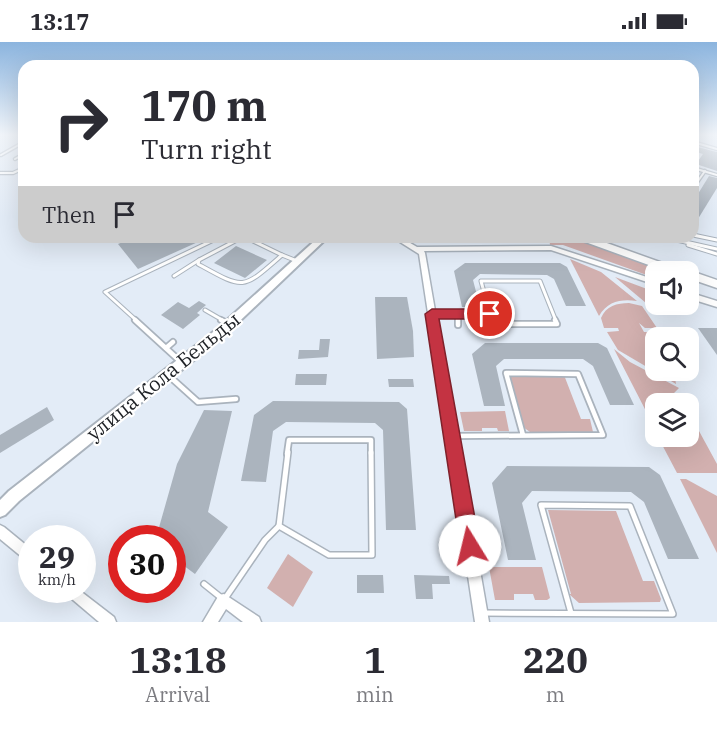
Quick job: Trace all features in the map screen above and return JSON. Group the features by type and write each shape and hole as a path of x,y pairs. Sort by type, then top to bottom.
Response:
{"main road":[{"path":"597,243 649,261"},
{"path":"699,278 717,284"}],"street":[{"name":"улица Кола Бельды","path":"0,510 14,496 229,324 317,243"},
{"path":"406,243 422,253 481,617"},
{"path":"417,249 551,248 645,279"},
{"path":"699,298 717,304"},
{"path":"0,531 18,546"},
{"path":"210,622 224,600 254,622"},
{"path":"86,603 109,622"}],"lane":[{"path":"699,170 717,175"},
{"path":"0,173 18,171"},
{"path":"699,180 705,171"},
{"path":"699,236 717,240"},
{"path":"182,363 105,292 207,243"},
{"path":"174,276 231,243"},
{"path":"257,243 297,261"},
{"path":"683,243 717,254"},
{"path":"691,243 717,249"},
{"path":"200,260 198,264 236,285 244,285 251,282 282,255"},
{"path":"481,281 540,281 557,324 493,324 490,314 481,281"},
{"path":"205,310 229,324"},
{"path":"432,314 490,314"},
{"path":"457,314 459,325"},
{"path":"166,348 173,342"},
{"path":"452,436 603,435 578,374 506,373 523,435"},
{"path":"167,374 198,402 236,399"},
{"path":"204,584 224,600 265,540 279,526 290,440 371,440 372,555 329,555 279,526"},
{"path":"481,617 571,613 673,614 630,506 542,505 571,613"}],"shaded area":[{"path":"550,243 588,243 645,262 645,274 563,245 550,245"},
{"path":"570,259 601,272 637,301 615,302 606,307 599,316"},
{"path":"615,277 645,288 645,302"},
{"path":"629,303 642,306 645,315 648,315 656,327 645,328 639,323 645,332 645,366 618,350 607,332 619,331 618,328 604,328 601,318 609,308"},
{"path":"614,349 630,362 645,370 645,381 666,381 679,388 674,393 645,393 645,409"},
{"path":"510,375 564,375 581,419 590,419 593,432 530,432 523,427"},
{"path":"505,411 509,431 482,428 482,431 464,431 460,412"},
{"path":"699,431 717,464 717,473 677,473 663,447 699,447"},
{"path":"680,479 686,479 717,496 717,553"},
{"path":"548,510 616,511 643,581 654,581 660,602 579,603 569,594 571,594"},
{"path":"288,554 313,572 293,607 267,588"},
{"path":"489,567 542,567 550,598 535,600 533,594 514,594 514,600 495,600"}],"building":[{"path":"699,162 717,162 717,171 699,165"},
{"path":"709,176 717,178 717,188 699,217 699,192"},
{"path":"120,243 196,243 138,269 118,244"},
{"path":"236,246 267,260 245,278 214,263"},
{"path":"465,263 560,263 567,267 586,306 566,306 554,279 547,275 480,274 473,280 480,307 462,307 454,271"},
{"path":"375,297 407,297 413,331 414,357 377,359"},
{"path":"199,301 206,305 197,313 200,315 183,329 161,315 178,302 189,308"},
{"path":"699,328 717,328 717,355 699,329"},
{"path":"320,339 330,339 328,357 298,359 299,350 319,350"},
{"path":"485,343 598,343 607,348 634,405 610,405 593,366 583,359 504,359 496,366 505,406 484,406 472,354"},
{"path":"296,374 327,374 326,385 295,385"},
{"path":"388,379 413,379 414,387 389,387"},
{"path":"273,401 399,402 407,409 416,530 386,530 383,430 375,423 286,422 273,431 266,482 241,481 254,415"},
{"path":"47,407 54,420 0,453 0,435"},
{"path":"204,410 232,411 208,512 228,527 195,574 186,567 186,525 160,525 177,464"},
{"path":"507,466 649,467 660,475 699,559 668,559 644,502 631,492 532,491 522,503 536,560 508,560 492,483"},
{"path":"357,575 383,575 384,593 357,593"},
{"path":"414,575 449,576 450,584 432,584 433,599 416,599"}],"route":[{"path":"470,546 432,314 490,314"}]}
